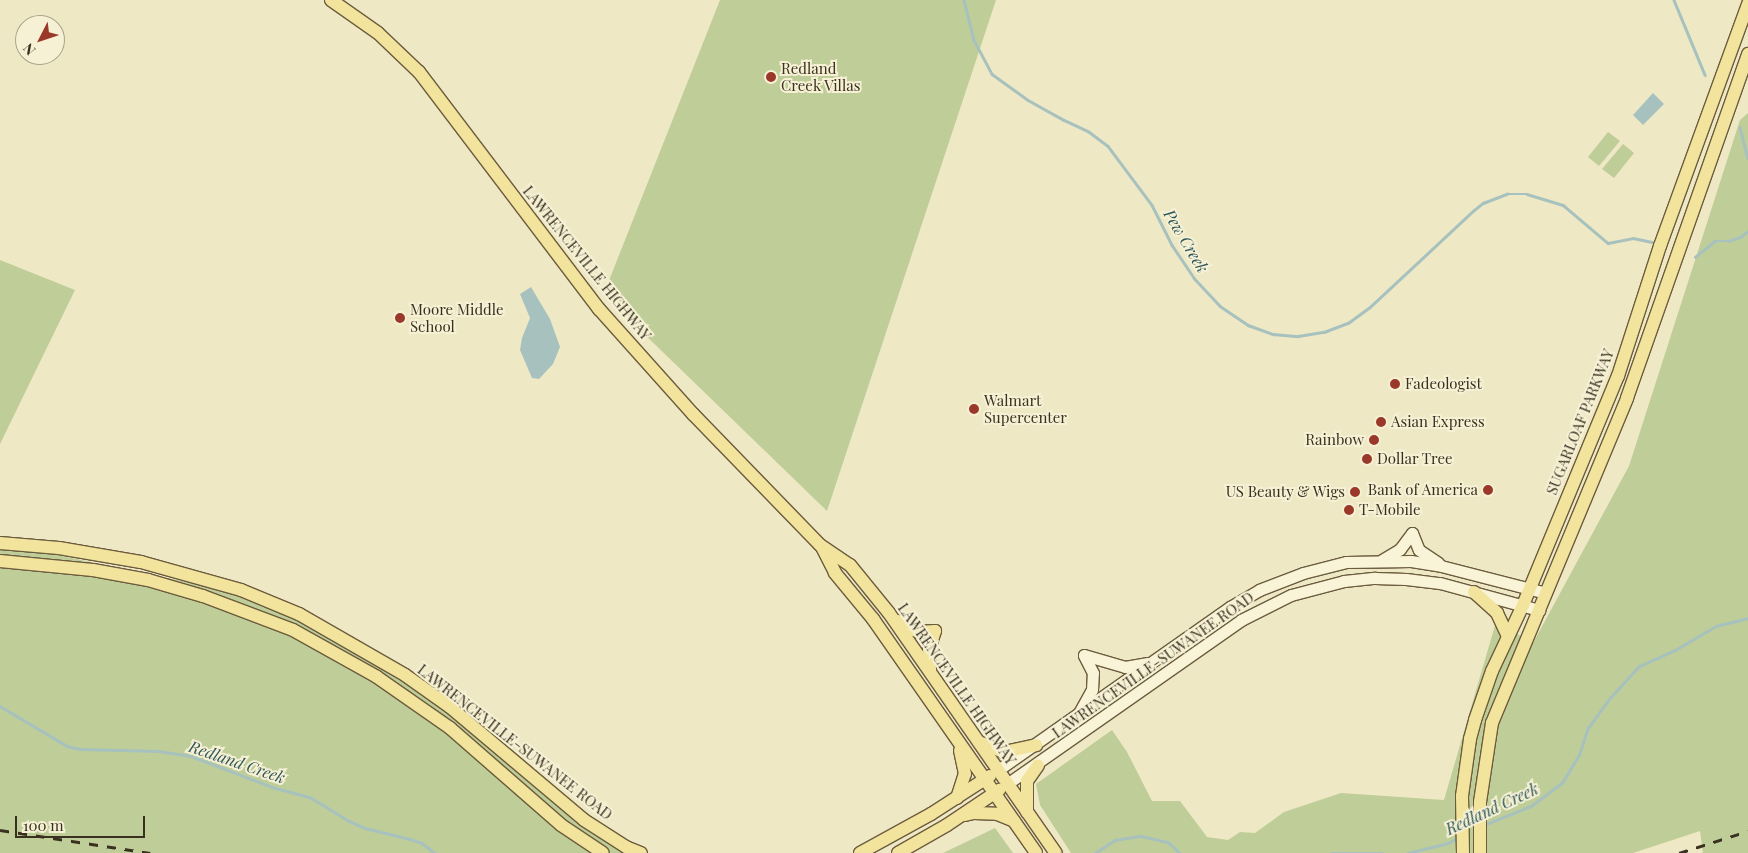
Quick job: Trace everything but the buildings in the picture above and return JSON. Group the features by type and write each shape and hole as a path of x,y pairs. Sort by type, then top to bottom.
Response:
{"main road":[{"name":"LAWRENCEVILLE HIGHWAY","path":"331,0 378,33 419,72 599,309 693,414 820,545 850,565 889,613 1056,853"},
{"name":"SUGARLOAF PARKWAY","path":"1463,853 1462,814 1464,779 1476,720 1492,671 1523,605 1618,376 1660,246 1748,4"},
{"path":"1480,853 1480,802 1492,723 1627,398 1748,54"},
{"path":"1380,561 1400,549 1412,533 1419,550 1441,566"},
{"name":"LAWRENCEVILLE-SUWANEE ROAD","path":"0,543 59,548 141,562 241,590 299,614 405,675 450,707 584,820 626,847 642,853"},
{"name":"LAWRENCEVILLE HIGHWAY","path":"820,545 835,573 873,619 1036,853"},
{"name":"LAWRENCEVILLE-SUWANEE ROAD","path":"0,561 93,570 148,580 203,596 293,630 377,677 450,728 561,825 602,853"},
{"name":"LAWRENCEVILLE-SUWANEE ROAD","path":"860,853 889,839 957,798 1078,716 1230,607 1260,590 1303,573 1346,562 1411,561 1441,566 1546,593"},
{"name":"LAWRENCEVILLE-SUWANEE ROAD","path":"898,853 959,817 1038,765 1241,620 1291,595 1344,581 1375,578 1440,583 1539,610"},
{"path":"1474,592 1497,612 1508,637"},
{"path":"889,613 902,626 919,632 935,632 929,649 928,663 932,675"},
{"path":"293,630 299,614"},
{"path":"1078,716 1092,690 1093,673 1084,656 1125,666 1152,662"},
{"path":"957,741 965,774 957,798"},
{"path":"979,742 1004,752 1036,745"},
{"path":"506,777 516,763"},
{"path":"1027,812 1027,781 1038,765"},
{"path":"959,817 974,813 986,813 1014,821"}],"green space":[{"path":"720,0 996,0 827,511 639,329 606,288"},
{"path":"1748,113 1748,853 1703,853 1700,831 1633,853 1071,853 1040,805 1036,784 1112,730 1127,752 1152,801 1180,801 1207,837 1228,840 1240,832 1255,833 1284,812 1341,793 1444,800 1496,622 1533,643 1629,466 1740,120"},
{"path":"1608,132 1620,141 1599,166 1588,157"},
{"path":"1623,144 1634,153 1614,178 1602,169"},
{"path":"0,260 75,290 0,444"},
{"path":"14,546 292,604 544,781 629,853 0,853 0,547"},
{"path":"995,828 1013,853 943,853"}],"water":[{"path":"1653,93 1664,104 1643,125 1633,115"},
{"path":"531,287 550,319 560,347 553,364 539,379 532,378 520,350 522,338 530,318 520,294"}],"waterway":[{"name":"Pew Creek","path":"964,0 974,40 992,74 1028,100 1088,131 1108,146 1152,205 1172,245 1194,278 1220,306 1248,325 1273,334 1298,336 1324,332 1348,323 1370,307 1473,211 1483,203 1507,194 1527,194 1563,205 1608,243 1633,238 1652,242"},
{"path":"1674,0 1705,75"},
{"path":"1740,127 1748,158"},
{"name":"Pew Creek","path":"1695,257 1715,241 1728,241 1740,237 1748,231"},
{"name":"Redland Creek","path":"1484,825 1531,806 1562,783 1579,755 1588,728 1610,698 1638,667 1675,650 1716,626 1748,618"},
{"name":"Redland Creek","path":"0,706 67,746 80,749 159,751 191,756 272,787 310,797 349,821 365,828 422,843 435,853"},
{"name":"Redland Creek","path":"1095,853 1115,840 1141,836 1168,842 1180,853"},
{"name":"Redland Creek","path":"1408,853 1448,843 1459,837"},
{"name":"Redland Creek","path":"1331,853 1383,853"}],"railway":[{"path":"0,830 150,853"},
{"path":"1679,853 1748,831"}],"place":[{"name":"Redland Creek Villas","path":"771,77"},
{"name":"Moore Middle School","path":"400,318"},
{"name":"Fadeologist","path":"1395,384"},
{"name":"Walmart Supercenter","path":"974,409"},
{"name":"Asian Express","path":"1381,422"},
{"name":"Rainbow","path":"1374,440"},
{"name":"Dollar Tree","path":"1367,459"},
{"name":"Bank of America","path":"1488,490"},
{"name":"US Beauty & Wigs","path":"1355,492"},
{"name":"T-Mobile","path":"1349,510"}]}
